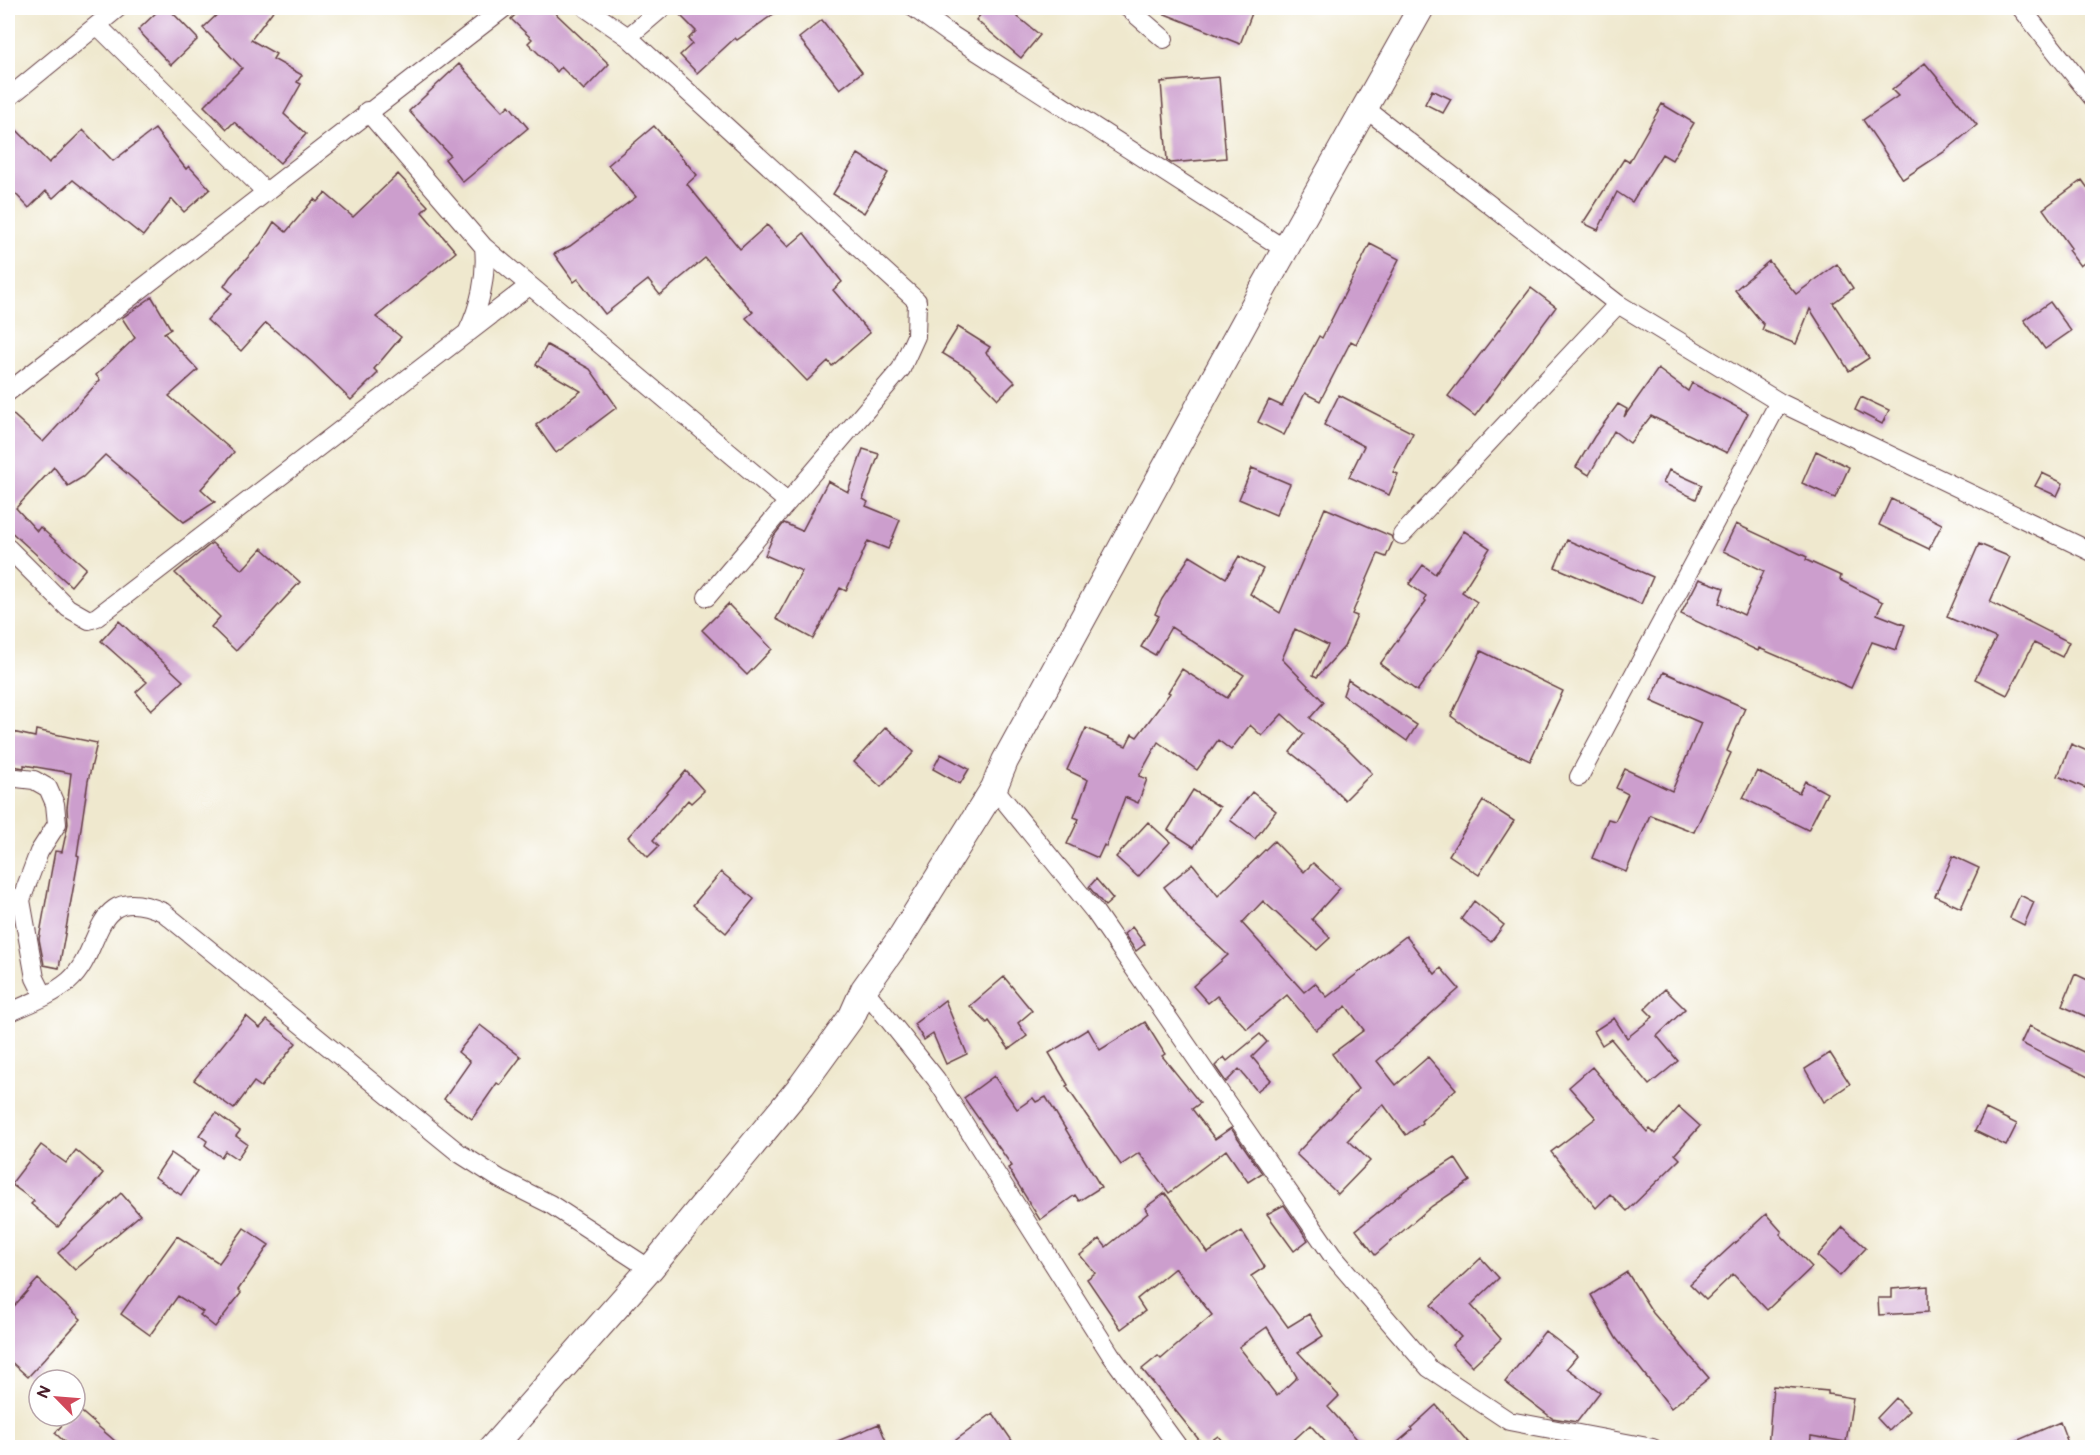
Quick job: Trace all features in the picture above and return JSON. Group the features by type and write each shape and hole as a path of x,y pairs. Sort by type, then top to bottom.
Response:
{"main road":[{"path":"492,1448 651,1269 802,1085 852,1016 864,989 902,937 994,788 1005,761 1421,8"}],"street":[{"path":"8,98 118,8"},
{"path":"8,392 367,111 504,8"},
{"path":"586,8 628,37 917,301 916,336 901,369 708,597"},
{"path":"628,37 662,8"},
{"path":"914,8 950,34 1286,250"},
{"path":"1128,8 1164,39"},
{"path":"2021,8 2092,97"},
{"path":"97,25 265,191"},
{"path":"1366,109 1618,304 1779,402 2092,552"},
{"path":"367,111 484,247 788,502"},
{"path":"467,333 476,315 482,285 485,263 484,247"},
{"path":"8,548 68,608 89,620 97,617 529,286"},
{"path":"1402,535 1618,304"},
{"path":"1579,777 1779,402"},
{"path":"8,777 34,780 48,788 55,804 57,824 39,852 21,900 34,978 44,996"},
{"path":"994,788 1095,912 1332,1255 1429,1368 1509,1421 1653,1448"},
{"path":"8,1013 44,996 70,980 99,927 118,906 134,903 164,912 459,1153 500,1179 550,1204 651,1269"},
{"path":"864,989 936,1079 1111,1354 1179,1448"}],"building":[{"path":"161,8 168,8 198,39 171,65 138,30"},
{"path":"224,8 275,8 251,40 276,54 273,59 302,75 297,82 301,84 284,114 306,134 280,163 234,122 227,129 204,106 242,68 203,28"},
{"path":"522,8 550,8 609,64 584,90 561,67 557,72 528,43 532,39 511,19"},
{"path":"673,8 782,8 737,40 735,38 697,73 680,55 692,44 688,39 696,31"},
{"path":"986,8 1007,8 1040,35 1021,58 976,20"},
{"path":"1150,8 1254,8 1240,44"},
{"path":"822,20 862,72 840,89 799,38"},
{"path":"1925,63 1977,125 1944,152 1903,179 1863,120 1898,96 1892,90"},
{"path":"459,64 503,111 509,105 528,128 463,182 445,159 450,155 409,111"},
{"path":"1219,77 1226,158 1171,163 1167,160 1161,82"},
{"path":"1432,90 1451,99 1443,113 1425,104"},
{"path":"1662,104 1694,123 1672,160 1662,154 1632,202 1617,192 1598,230 1583,223 1624,159 1629,162"},
{"path":"8,121 49,163 83,130 113,161 155,129 186,169 189,166 210,189 184,212 172,199 143,236 73,180 53,198 46,191 29,208 8,186"},
{"path":"654,126 697,175 687,184 740,249 767,225 788,247 804,233 842,282 833,290 870,333 832,366 828,361 807,381 746,318 753,312 705,258 660,295 648,280 605,314 578,279 574,282 554,254 570,246 636,197 608,165"},
{"path":"858,154 888,173 864,213 833,194"},
{"path":"398,174 428,206 422,212 456,252 376,317 401,337 374,369 378,373 351,400 312,362 266,323 241,351 207,320 232,293 224,286 261,243 274,222 286,232 314,199 317,202 325,193 353,217"},
{"path":"2082,180 2092,194 2092,257 2080,266 2068,250 2071,248 2043,209"},
{"path":"1370,244 1399,259 1356,344 1351,341 1320,401 1305,393 1284,435 1258,422 1269,400 1282,406 1319,336 1322,338"},
{"path":"1769,261 1796,294 1837,264 1853,288 1833,303 1869,358 1849,371 1810,309 1796,344 1762,330 1764,325 1735,290"},
{"path":"1531,288 1556,307 1475,416 1448,396"},
{"path":"152,297 171,329 164,333 198,370 169,396 234,452 201,489 215,502 184,522 105,455 83,477 68,486 54,467 16,508 37,531 40,527 86,568 71,586 8,529 8,410 43,442 100,380 96,375 135,338 122,318"},
{"path":"2050,302 2071,331 2045,349 2024,320"},
{"path":"958,327 990,347 986,353 1015,382 998,399 970,370 942,353"},
{"path":"547,345 590,369 617,407 556,453 536,425 581,391 536,365"},
{"path":"1658,369 1688,391 1692,383 1748,413 1727,453 1651,416 1630,443 1614,431 1589,475 1576,467 1618,404 1627,409 1624,417"},
{"path":"1339,395 1413,433 1393,472 1398,474 1389,495 1349,477 1364,446 1324,425"},
{"path":"1861,397 1889,410 1882,424 1855,410"},
{"path":"863,449 879,454 863,499 868,502 866,506 900,520 888,549 868,541 846,591 840,588 813,639 776,619 802,571 765,555 773,537 784,523 802,531 828,481 848,492"},
{"path":"1816,451 1849,467 1835,498 1802,483"},
{"path":"1252,468 1290,484 1276,515 1239,499"},
{"path":"1669,470 1702,485 1696,499 1663,483"},
{"path":"2042,473 2063,483 2057,496 2035,486"},
{"path":"1891,499 1942,524 1929,549 1879,525"},
{"path":"1325,508 1391,536 1393,541 1386,557 1378,554 1352,614 1357,616 1344,647 1317,677 1313,675 1328,645 1295,629 1282,659 1324,702 1310,718 1347,748 1372,773 1345,800 1323,778 1290,752 1304,734 1282,714 1262,736 1250,725 1231,750 1218,740 1197,770 1158,742 1139,776 1147,779 1138,803 1125,797 1106,847 1104,845 1098,858 1067,844 1079,819 1074,817 1088,780 1067,770 1086,728 1126,746 1132,734 1137,737 1170,693 1168,692 1182,669 1227,698 1244,675 1171,627 1155,655 1141,647 1159,616 1155,614 1162,599 1190,556 1226,578 1239,556 1263,569 1250,594 1280,613"},
{"path":"1736,524 1807,557 1806,560 1841,576 1840,580 1883,602 1877,614 1905,625 1896,650 1872,642 1851,688 1759,648 1758,651 1681,614 1699,579 1724,588 1719,603 1744,615 1764,571 1723,551"},
{"path":"1464,531 1490,548 1462,592 1477,602 1451,644 1417,691 1380,664 1426,601 1424,599 1426,596 1409,584 1423,565 1435,574"},
{"path":"1567,540 1653,577 1641,604 1555,567"},
{"path":"212,543 242,570 262,548 300,582 236,651 211,627 220,617 175,573"},
{"path":"1979,544 2010,557 1990,602 2069,642 2062,657 2034,643 2007,695 1975,679 1996,638 1947,617"},
{"path":"728,604 772,649 747,675 702,630"},
{"path":"119,621 183,681 151,710 136,692 147,682 101,641"},
{"path":"1481,651 1563,691 1530,761 1480,737 1451,716"},
{"path":"1664,672 1745,708 1727,751 1731,753 1694,832 1650,815 1626,872 1592,858 1608,819 1615,821 1628,794 1616,788 1625,769 1672,791 1701,723 1651,701"},
{"path":"1348,680 1417,725 1407,741 1343,695"},
{"path":"886,727 914,752 881,787 854,762"},
{"path":"36,730 97,743 88,781 77,855 79,856 59,968 44,965 39,939 55,851 62,852 68,824 67,808 71,773 24,765 24,768 8,765 8,731 35,737"},
{"path":"2071,744 2092,753 2092,769 2085,788 2058,776"},
{"path":"941,754 969,769 960,784 933,769"},
{"path":"686,771 704,791 691,803 688,800 653,840 659,846 648,857 628,837"},
{"path":"1757,771 1799,793 1805,781 1827,793 1808,830 1743,798"},
{"path":"1193,790 1220,807 1194,847 1168,830"},
{"path":"1252,792 1276,811 1255,839 1230,820"},
{"path":"1483,801 1514,821 1479,875 1449,855"},
{"path":"1148,822 1170,842 1138,877 1116,857"},
{"path":"1274,841 1304,872 1313,863 1340,888 1312,919 1330,938 1317,950 1263,901 1242,923 1304,992 1315,983 1327,997 1406,936 1435,974 1441,968 1459,989 1377,1061 1396,1085 1428,1057 1456,1089 1421,1121 1422,1123 1406,1135 1383,1104 1348,1140 1370,1161 1338,1194 1296,1154 1358,1089 1332,1054 1364,1030 1346,1006 1316,1030 1287,995 1247,1029 1217,996 1208,1003 1193,986 1228,955 1188,918 1164,887 1193,864 1218,896"},
{"path":"1953,856 1979,868 1961,908 1935,896"},
{"path":"721,872 754,899 726,933 693,905"},
{"path":"1096,879 1113,899 1105,906 1089,887"},
{"path":"2020,895 2034,902 2024,925 2010,918"},
{"path":"1474,901 1504,925 1491,942 1461,919"},
{"path":"1132,927 1145,944 1136,951 1124,934"},
{"path":"2075,974 2092,982 2092,1019 2062,1006"},
{"path":"1004,977 1032,1011 1018,1023 1027,1036 1009,1049 989,1021 987,1023 970,1006"},
{"path":"1665,989 1685,1009 1657,1036 1678,1061 1649,1085 1611,1039 1602,1045 1594,1031 1614,1018 1627,1038 1653,1017 1645,1009"},
{"path":"945,1000 967,1054 946,1064 933,1034 924,1040 914,1024"},
{"path":"246,1016 260,1028 267,1020 296,1043 261,1087 254,1082 234,1109 194,1080"},
{"path":"1145,1022 1165,1054 1162,1056 1200,1103 1192,1109 1215,1139 1231,1128 1262,1173 1248,1182 1226,1150 1169,1193 1139,1153 1121,1165 1066,1086 1068,1085 1049,1053 1088,1029 1100,1050"},
{"path":"480,1025 521,1057 500,1085 497,1083 472,1119 444,1099 470,1062 458,1052"},
{"path":"2029,1026 2092,1056 2092,1079 2021,1043"},
{"path":"1260,1034 1267,1042 1252,1057 1271,1080 1257,1091 1239,1069 1226,1082 1215,1066 1224,1057 1227,1061"},
{"path":"1830,1053 1850,1084 1824,1102 1805,1069"},
{"path":"1592,1067 1647,1132 1650,1129 1655,1134 1679,1107 1700,1126 1675,1154 1680,1159 1627,1211 1610,1194 1596,1208 1551,1152 1596,1118 1569,1087"},
{"path":"994,1076 1017,1109 1033,1098 1036,1102 1046,1097 1101,1187 1079,1201 1075,1195 1040,1220 1008,1168 1012,1166 964,1098"},
{"path":"1986,1109 2017,1124 2006,1146 1975,1131"},
{"path":"216,1113 240,1131 236,1136 247,1144 237,1159 225,1151 221,1157 205,1145 207,1141 199,1135"},
{"path":"41,1145 66,1163 76,1150 103,1173 58,1227 31,1204 34,1201 11,1184"},
{"path":"171,1153 197,1171 181,1195 155,1177"},
{"path":"1455,1158 1470,1181 1432,1206 1375,1255 1356,1230 1407,1189"},
{"path":"121,1193 140,1215 75,1270 58,1253"},
{"path":"1165,1193 1208,1253 1242,1231 1265,1267 1251,1276 1288,1327 1309,1314 1323,1336 1298,1352 1339,1396 1328,1407 1365,1448 1331,1448 1310,1425 1285,1448 1228,1448 1218,1436 1204,1446 1142,1369 1158,1356 1161,1359 1212,1315 1175,1268 1137,1299 1145,1311 1121,1329 1087,1279 1095,1273 1080,1255 1100,1239 1106,1247 1148,1213 1145,1208","holes":["1267,1327 1297,1377 1277,1396 1239,1347"]},
{"path":"1284,1205 1308,1240 1294,1251 1267,1214"},
{"path":"1766,1214 1782,1232 1780,1234 1812,1267 1767,1310 1733,1274 1706,1300 1690,1284"},
{"path":"1843,1227 1866,1248 1840,1276 1817,1256"},
{"path":"244,1228 269,1245 238,1290 241,1293 215,1327 200,1315 203,1312 178,1296 150,1335 121,1314 177,1236 219,1263"},
{"path":"1481,1258 1499,1278 1471,1305 1501,1339 1472,1366 1452,1345 1461,1337 1431,1305"},
{"path":"1627,1272 1653,1313 1709,1378 1671,1408 1616,1338 1591,1295"},
{"path":"38,1279 81,1319 36,1368 27,1368 27,1376 8,1359 8,1313"},
{"path":"1928,1286 1928,1312 1879,1315 1878,1298 1892,1298 1892,1289"},
{"path":"1545,1331 1577,1356 1567,1368 1600,1392 1577,1422 1552,1418 1505,1382"},
{"path":"1773,1386 1828,1391 1828,1394 1853,1398 1846,1442 1811,1436 1810,1448 1768,1448"},
{"path":"1896,1398 1909,1411 1889,1431 1877,1418"},
{"path":"1436,1405 1473,1448 1391,1448 1412,1430 1411,1428"},
{"path":"993,1413 1017,1448 945,1448"},
{"path":"87,1417 123,1448 71,1448 55,1433 59,1428 87,1428"},
{"path":"2060,1422 2068,1443 2057,1448 2000,1448"},
{"path":"879,1424 889,1448 823,1448 823,1447"}]}
